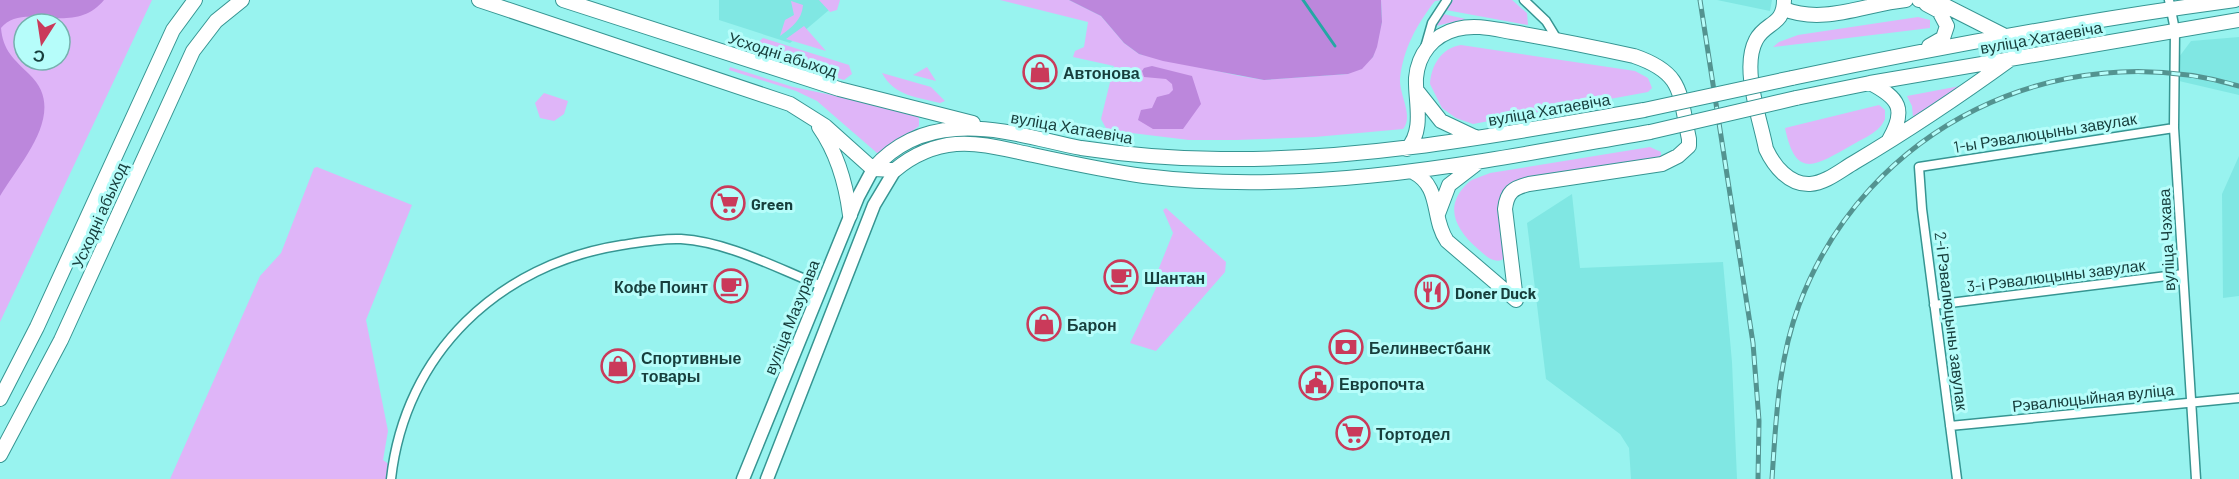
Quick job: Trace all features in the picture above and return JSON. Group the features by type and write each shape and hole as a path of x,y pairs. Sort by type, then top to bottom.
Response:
{"main road":[{"name":"Усходні абыход","path":"0,399 42,316 173,30 195,0"},
{"name":"Усходні абыход","path":"0,455 61,340 193,51 216,21 242,0"},
{"path":"479,0 790,104 811,116 873,169 895,170 874,205 767,479"},
{"name":"Усходні абыход","path":"563,0 839,89 996,130"},
{"path":"1906,0 1824,16 1796,14 1784,5 1779,19 1757,37 1748,63 1766,149 1771,161 1792,179 1814,184 1888,142 2012,58"},
{"path":"1917,0 1938,2 2003,35"},
{"path":"1917,0 1939,11 1947,26 1943,38 1920,51"},
{"name":"вуліца Хатаевіча","path":"873,169 897,146 928,133 957,129 996,130 1080,147 1163,157 1296,158 1407,148 1644,110 1920,51 2169,4 2235,0"},
{"name":"вуліца Хатаевіча","path":"895,170 916,155 930,149 970,143 1107,170 1190,180 1299,181 1413,172 1650,132 1870,83 2239,20"},
{"path":"1407,148 1413,141 1417,126 1416,89 1418,69 1423,53 1443,34 1466,27 1557,39 1653,62 1676,82 1689,139 1689,146 1678,156 1662,164 1514,188 1508,195 1505,209 1516,300 1448,241 1442,233 1429,186 1413,172"},
{"path":"698,72 705,47"},
{"path":"1870,83 1891,94 1898,106 1898,120 1888,142"},
{"path":"1416,89 1441,121 1479,138"},
{"path":"811,116 826,137 837,161 847,192 850,215"},
{"path":"1438,214 1449,185 1461,173 1483,160"},
{"name":"вуліца Мазурава","path":"743,479 850,215 873,169"},
{"path":"822,286 840,294"}],"street":[{"path":"1423,53 1431,23 1447,0"},
{"path":"1524,0 1546,21 1557,39"},
{"name":"вуліца Чэхава","path":"2169,4 2175,30 2174,128 2196,479"},
{"name":"1-ы Рэвалюцыны завулак","path":"1920,166 2174,128"},
{"name":"2-і Рэвалюцыны завулак","path":"1920,166 1921,199 1957,479"},
{"path":"391,479 408,413 439,351 480,307 513,285 553,264 608,247 679,238 735,252 822,286"},
{"name":"3-і Рэвалюцыны завулак","path":"1934,305 2182,274"},
{"name":"Рэвалюцыйная вуліца","path":"1950,426 2239,398"}],"shaded area":[{"path":"0,0 152,0 0,322"},
{"path":"0,0 104,0 92,11 72,17 72,12 12,12 12,20 1,28 4,43 12,56 12,72 29,74 40,88 44,104 43,120 37,136 0,196"},
{"path":"719,0 832,0 829,10 790,43 719,20"},
{"path":"819,0 840,0 837,10 830,12"},
{"path":"1000,0 1069,0 1101,16 1124,43 1139,54 1264,80 1348,74 1373,57 1382,22 1381,0 1442,0 1435,1 1422,19 1404,57 1400,85 1407,118 1403,129 1315,137 1189,140 1107,130 1101,119 1114,66 1073,57 1075,51 1084,47 1088,22"},
{"path":"1069,0 1381,0 1382,22 1373,57 1362,69 1348,74 1264,80 1163,61 1139,54 1124,43 1101,16"},
{"path":"1453,0 1512,0 1527,13 1528,25 1446,10"},
{"path":"1717,0 1772,0 1770,11"},
{"path":"791,1 803,5 801,15 796,23 780,36 785,20 794,15"},
{"path":"1443,14 1466,19 1436,26"},
{"path":"1918,17 1930,20 1930,28 1773,47 1779,42 1798,35"},
{"path":"804,26 826,51 786,39"},
{"path":"2239,37 2239,95 2179,81 2179,57 2191,41"},
{"path":"763,38 849,65 852,74 844,80 750,49"},
{"path":"1461,45 1635,71 1648,78 1652,88 1648,92 1473,124 1456,118 1442,108 1430,84 1432,71 1438,59 1448,50"},
{"path":"1152,66 1192,76 1201,104 1183,129 1153,129 1138,120 1141,110 1152,108 1157,97 1169,94 1173,90 1172,84 1166,79 1144,77 1142,71 1144,68"},
{"path":"730,67 793,87 909,111 919,118 919,126 884,152 877,153 817,101 796,91 729,70"},
{"path":"927,67 936,81 913,75"},
{"path":"882,73 931,87 945,101 940,103 900,91 887,81"},
{"path":"1960,86 1913,117 1912,106 1907,96"},
{"path":"544,93 568,101 564,114 554,121 540,118 535,103"},
{"path":"1879,105 1885,110 1885,119 1876,131 1818,162 1809,164 1795,156 1785,128"},
{"path":"1650,147 1661,152 1661,156 1651,160 1510,184 1500,199 1505,254 1502,260 1486,256 1470,242 1458,226 1454,209 1456,200 1469,182 1476,178 1490,173"},
{"path":"2239,156 2239,296 2223,298 2222,194"},
{"path":"317,167 412,205 366,320 388,431 383,460 390,465 387,479 170,479 260,276 281,253 314,168"},
{"path":"1572,194 1580,268 1723,262 1732,362 1737,479 1631,479 1629,448 1620,434 1546,379 1527,223"},
{"path":"1166,208 1226,262 1225,272 1156,351 1130,343 1156,288 1155,278 1173,233 1163,210"}],"waterway":[{"path":"1303,0 1335,46"}],"railway":[{"path":"1700,0 1753,343 1759,421 1758,479"},
{"path":"1772,479 1782,369 1799,305 1830,242 1871,188 1920,144 1976,109 2038,86 2103,73 2171,73 2239,86"}],"place":[{"name":"Автонова","path":"1040,72"},
{"name":"Green","path":"728,203"},
{"name":"Шантан","path":"1121,277"},
{"name":"Кофе Поинт","path":"731,286"},
{"name":"Doner Duck","path":"1432,292"},
{"name":"Барон","path":"1044,324"},
{"name":"Белинвестбанк","path":"1346,347"},
{"name":"Спортивные товары","path":"618,366"},
{"name":"Европочта","path":"1316,383"},
{"name":"Тортодел","path":"1353,433"}]}
